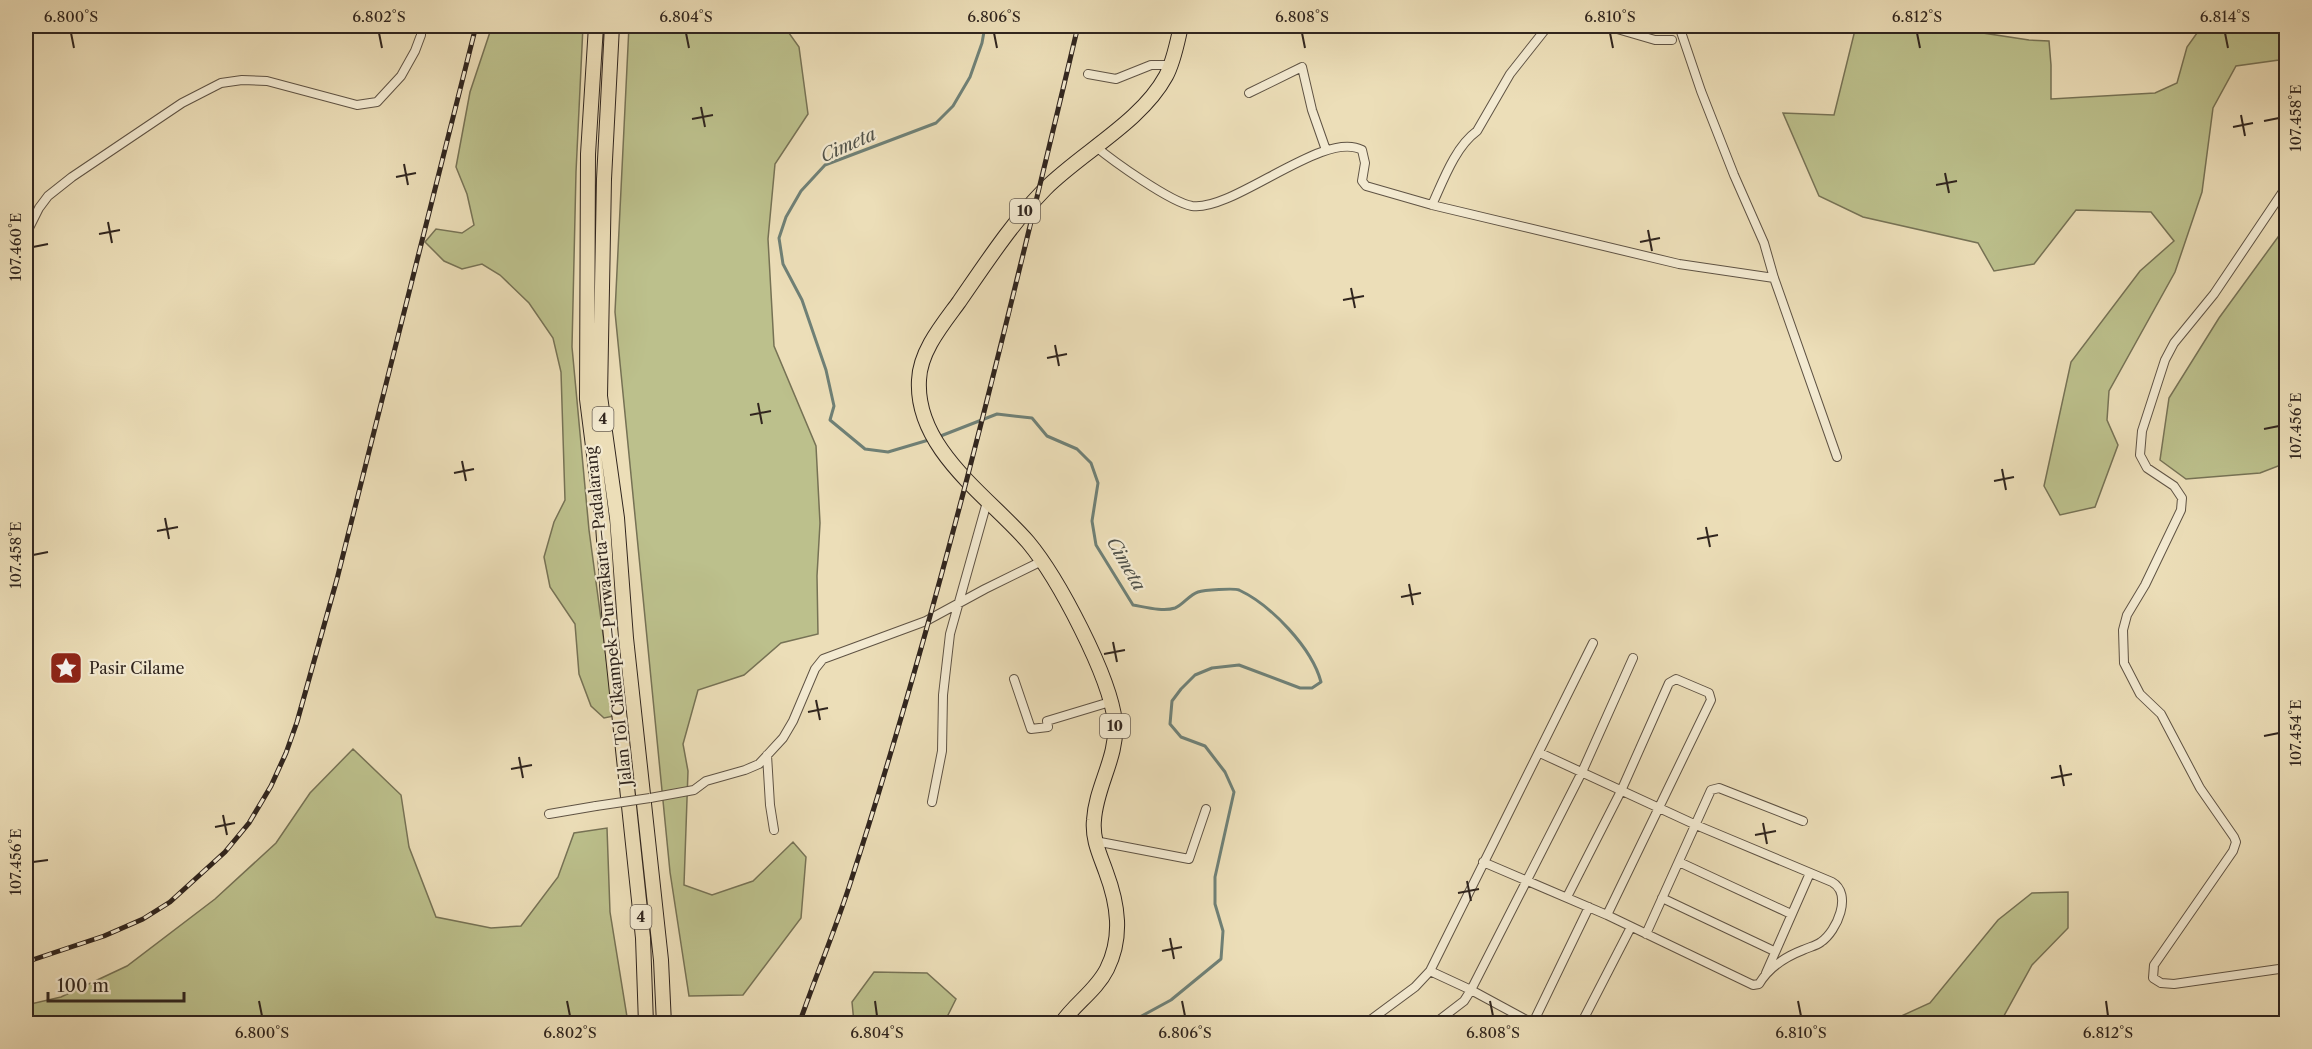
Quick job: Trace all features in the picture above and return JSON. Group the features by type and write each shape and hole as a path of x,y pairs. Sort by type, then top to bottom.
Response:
{"highway":[{"name":"Jalan Tol Cikampek–Purwakarta–Padalarang","path":"596,26 588,154 586,399 603,525 610,627 644,938 646,1023"},
{"name":"Jalan Tol Cikampek–Purwakarta–Padalarang","path":"612,26 604,179 600,396 617,518 626,638 660,948 664,1023"},
{"name":"10","path":"1061,1023 1101,980 1112,958 1116,942 1118,924 1115,904 1095,841 1094,821 1096,803 1115,746 1115,722 1110,702 1082,631 1042,561 1027,542 946,459 929,426 921,403 919,377 930,344 999,244 1027,209 1065,171 1138,112 1155,94 1171,66 1181,26"}],"street":[{"path":"26,234 48,196 72,177 182,103 221,83 243,80 267,81 357,105 377,102 401,76 416,51 422,26"},
{"path":"1432,205 1449,169 1470,136 1477,131 1510,74 1548,26"},
{"path":"1607,26 1655,40 1672,40"},
{"path":"1679,26 1701,91 1764,243 1774,278 1837,457"},
{"path":"1088,74 1116,79 1151,65 1171,66"},
{"path":"1249,93 1302,67 1312,110 1326,150"},
{"path":"1095,146 1179,202 1196,206 1210,204 1326,150 1359,148 1364,158 1362,181 1364,185 1432,205 1679,264 1774,278"},
{"path":"2286,187 2214,294 2174,343 2165,360 2142,431 2140,455 2147,468 2174,486 2182,498 2181,510 2145,585 2132,604 2123,630 2122,644 2124,663 2140,694 2161,714 2185,756 2191,774 2236,842 2233,851 2154,965 2154,978 2161,983 2174,984 2286,968"},
{"path":"932,802 942,750 943,694 950,634 987,502"},
{"path":"549,814 694,790 706,780 754,767 783,738 798,712 811,678 823,659 907,629 1042,561"},
{"path":"1365,1023 1415,987 1430,971 1593,643"},
{"path":"1434,1023 1454,1011 1471,990 1582,772 1633,658"},
{"path":"1014,679 1031,729 1048,727 1047,721 1110,702"},
{"path":"1567,897 1621,791 1669,683 1676,679 1709,693 1711,700 1607,915"},
{"path":"1540,753 1696,825 1839,886 1843,900 1838,916 1822,941 1785,958 1766,973"},
{"path":"767,755 774,830"},
{"path":"1646,934 1711,790 1719,788 1803,821"},
{"path":"1095,841 1189,859 1206,809"},
{"path":"1483,862 1607,915 1753,985 1759,984 1766,973 1810,873"},
{"path":"1679,862 1791,914"},
{"path":"1662,898 1774,951"},
{"path":"1430,971 1471,990 1519,1021 1534,1023 1589,907"},
{"path":"1581,1023 1631,927"}],"green space":[{"path":"492,26 583,26 576,172 572,347 589,530 614,716 604,718 591,706 579,674 575,624 550,587 544,557 554,522 565,500 561,372 553,338 529,303 500,275 482,264 462,269 444,261 425,242 436,229 462,233 474,225 467,194 456,167 470,92"},
{"path":"629,26 784,26 799,47 808,114 775,164 768,239 774,346 816,446 820,523 817,576 818,634 781,643 744,675 698,690 683,744 688,771 684,885 712,895 753,881 793,842 806,857 801,918 743,995 689,996 670,872 615,312"},
{"path":"1856,26 1970,26 1970,31 2049,41 2051,99 2155,93 2177,83 2187,47 2202,26 2286,26 2286,52 2279,60 2236,66 2213,108 2202,192 2175,272 2109,391 2107,420 2118,445 2095,507 2060,515 2044,486 2071,362 2140,271 2174,241 2151,212 2076,210 2034,264 1994,271 1978,243 1863,217 1819,196 1783,113 1834,115"},
{"path":"2286,226 2286,463 2260,473 2186,479 2160,460 2169,398 2219,318"},
{"path":"353,749 401,795 409,847 436,917 491,928 521,926 558,877 574,833 607,828 610,912 628,1023 26,1023 26,1005 61,997 127,966 215,899 276,843 310,793"},
{"path":"2068,892 2068,928 2032,965 2000,1023 1886,1023 1930,1003 1998,920 2032,893"},
{"path":"874,972 927,973 956,999 944,1023 854,1023 852,1002"}],"waterway":[{"name":"Cimeta","path":"932,439 888,452 865,449 830,420 834,406 826,370 802,300 783,264 779,238 786,217 801,191 825,165 936,123 953,106 970,77 982,43 985,26"},
{"name":"Cimeta","path":"938,437 997,414 1032,418 1047,436 1077,449 1091,463 1098,483 1092,521 1096,545 1133,605 1165,610 1178,607 1198,592 1239,590 1264,606 1289,629 1309,655 1321,682 1312,688 1300,688 1239,665 1212,668 1195,675 1172,701 1170,724 1181,737 1205,746 1225,772 1234,792 1215,877 1215,904 1223,931 1221,959 1171,1000 1127,1024"}],"railway":[{"path":"26,962 104,936 143,919 170,902 225,852 249,823 271,786 297,722 337,579 476,26"},
{"path":"799,1024 849,887 914,674 972,459 1078,26"}],"place":[{"name":"Pasir Cilame","path":"66,668"}]}
